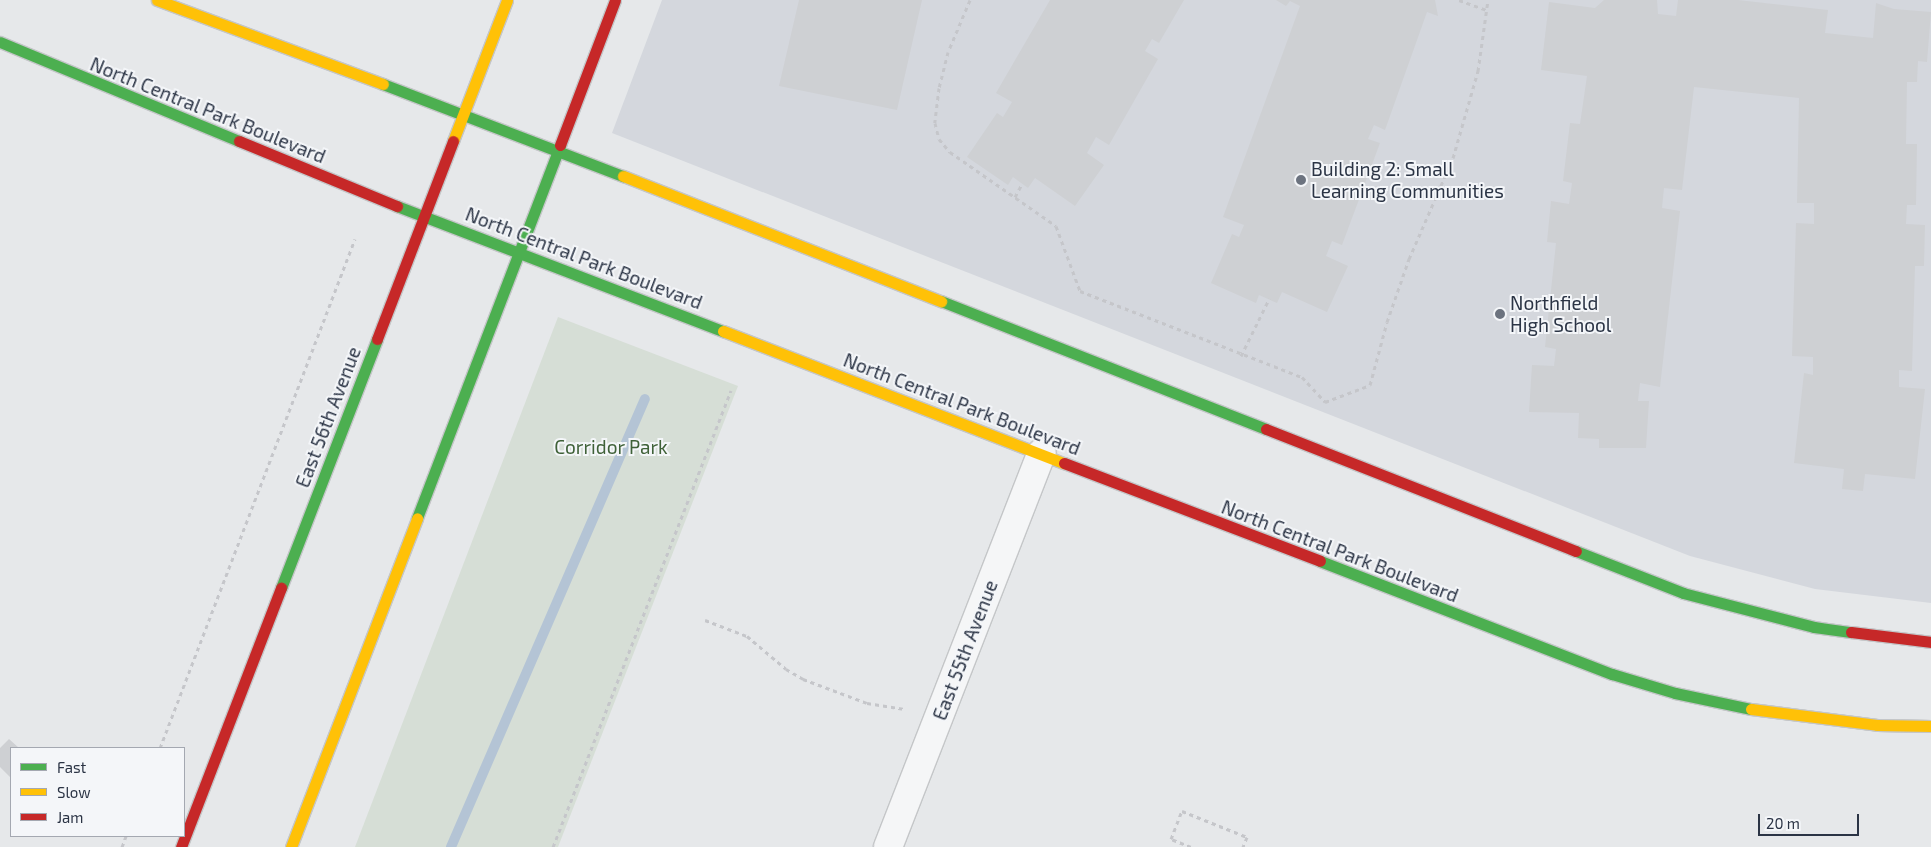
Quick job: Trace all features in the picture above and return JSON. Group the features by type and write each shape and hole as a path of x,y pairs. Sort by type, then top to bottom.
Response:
{"main road":[{"path":"157,0 465,114 1683,594 1814,627 1931,642"},
{"name":"East 56th Avenue","path":"185,837 465,114 507,0"},
{"path":"291,847 615,0"},
{"name":"North Central Park Boulevard","path":"0,42 424,216 520,251 1612,674 1675,693 1746,708 1877,725 1931,726"}],"street":[{"name":"East 55th Avenue","path":"888,847 1042,453"}],"path":[{"path":"970,0 948,52 939,88 935,123 939,139 950,152 1056,226 1080,292 1241,356 1302,377 1325,402 1370,385 1387,322 1409,259 1453,158 1478,71 1488,0"},
{"path":"1459,0 1486,10"},
{"path":"1015,197 1022,184"},
{"path":"160,747 355,239"},
{"path":"1241,356 1269,299"},
{"path":"553,847 731,390"},
{"path":"706,620 747,636 786,670 803,679 867,703 906,709"},
{"path":"1191,847 1171,839 1182,811 1247,837 1243,847"}],"shaded area":[{"name":"Northfield High School","path":"662,0 1931,0 1931,603 1815,589 1690,556 612,133"}],"green space":[{"name":"Corridor Park","path":"558,317 738,386 558,847 355,847"}],"building":[{"path":"799,0 922,0 897,110 779,86"},
{"path":"1050,0 1184,0 1159,43 1152,39 1145,51 1158,59 1109,145 1096,137 1087,153 1104,165 1075,206 1035,178 1028,188 1013,177 1008,185 967,157 997,113 1003,117 1012,102 996,93"},
{"name":"Building 2: Small Learning Communities","path":"1276,0 1435,0 1438,16 1427,12 1385,130 1374,125 1368,139 1380,143 1342,245 1332,241 1326,256 1348,266 1327,312 1282,292 1277,303 1259,295 1256,303 1211,283 1232,234 1239,237 1244,225 1223,217 1300,6 1290,1 1286,6"},
{"path":"1604,0 1657,0 1658,14 1676,16 1678,0 1738,0 1828,10 1825,33 1873,38 1876,3 1894,9 1931,12 1927,62 1918,61 1917,82 1907,82 1906,144 1917,144 1916,205 1907,205 1906,224 1925,225 1924,266 1915,266 1912,371 1899,370 1899,387 1925,389 1915,479 1865,474 1863,491 1842,489 1844,469 1794,463 1804,373 1813,375 1813,357 1792,356 1796,223 1814,224 1814,203 1797,203 1799,98 1694,87 1682,190 1664,188 1662,208 1680,211 1660,387 1640,383 1638,401 1649,401 1646,448 1599,448 1599,439 1578,438 1579,413 1529,412 1532,365 1554,366 1556,349 1545,347 1556,243 1547,242 1551,201 1569,204 1572,183 1563,181 1570,123 1580,124 1587,76 1541,70 1549,2 1595,8"},
{"path":"9,739 18,747 10,747 10,777 0,767 0,748"}],"waterway":[{"path":"451,847 645,399"}],"traffic: fast":[{"path":"0,42 239,141"},
{"path":"383,84 623,176"},
{"path":"417,518 560,145"},
{"path":"397,206 723,331"},
{"path":"941,301 1266,429"},
{"path":"281,588 377,339"},
{"path":"1576,551 1683,593 1814,627 1851,632"},
{"path":"1320,561 1612,674 1675,693 1751,709"}],"traffic: slow":[{"path":"157,0 383,84"},
{"path":"453,141 507,0"},
{"path":"623,176 941,301"},
{"path":"723,331 1064,463"},
{"path":"291,847 417,518"},
{"path":"1751,709 1877,725 1931,726"}],"traffic: jam":[{"path":"560,145 615,0"},
{"path":"239,141 397,206"},
{"path":"377,339 453,141"},
{"path":"1266,429 1576,551"},
{"path":"1064,463 1320,561"},
{"path":"185,837 281,588"},
{"path":"1851,632 1931,642"},
{"path":"181,847 185,837"}],"place":[{"name":"Building 2: Small Learning Communities","path":"1301,180"},
{"name":"Northfield High School","path":"1500,314"}]}
